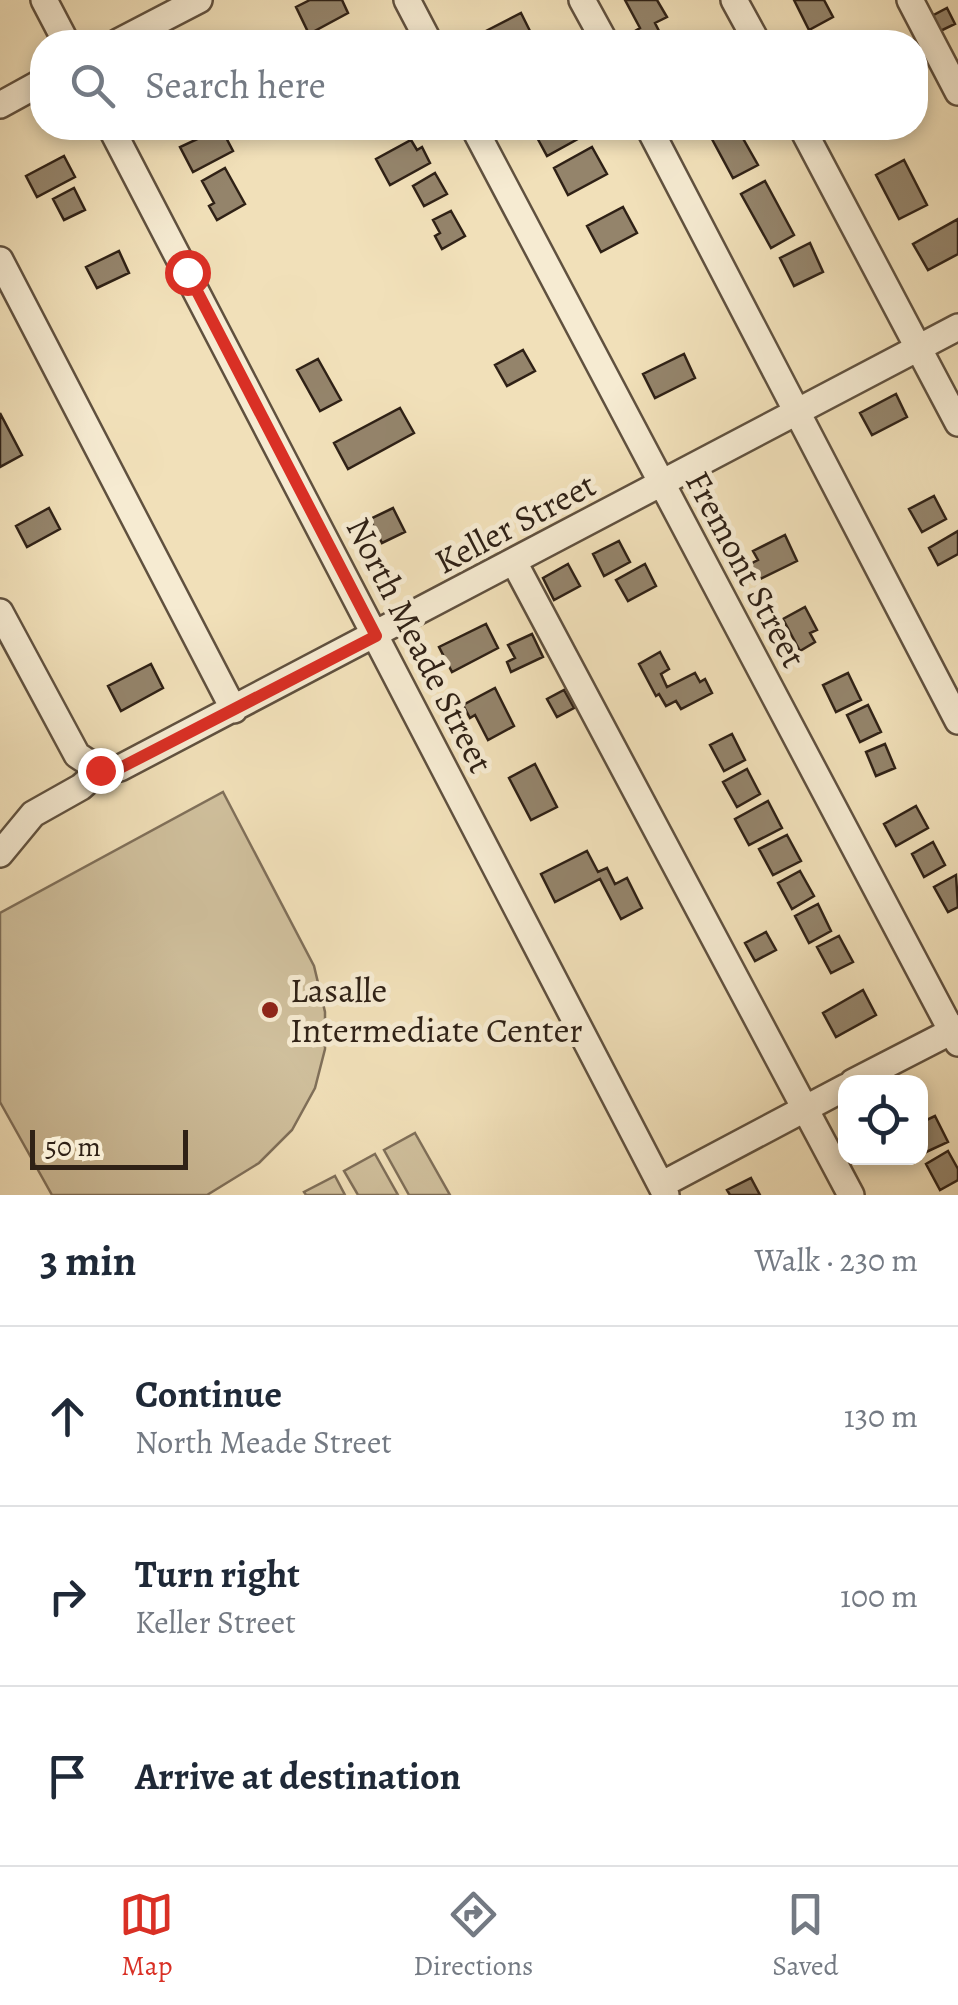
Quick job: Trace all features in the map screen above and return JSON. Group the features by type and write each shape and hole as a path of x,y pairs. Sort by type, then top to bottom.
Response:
{"street":[{"path":"44,0 60,30"},
{"path":"141,30 199,0"},
{"path":"407,0 423,30"},
{"path":"582,0 598,30"},
{"path":"734,0 750,30"},
{"path":"910,0 926,30"},
{"path":"928,34 958,92"},
{"path":"0,105 30,89"},
{"name":"North Meade Street","path":"117,140 663,1190"},
{"name":"Fremont Street","path":"480,140 956,1034"},
{"path":"655,140 958,721"},
{"path":"808,140 958,424"},
{"path":"0,260 234,710"},
{"name":"Keller Street","path":"0,854 33,814 100,770 120,768 234,710 958,327"},
{"path":"514,562 850,1195"},
{"path":"0,612 76,755 100,770"},
{"path":"869,1075 956,1034"},
{"path":"663,1190 838,1091"}],"shaded area":[{"path":"223,792 314,966 325,1012 325,1049 315,1088 292,1130 259,1163 207,1195 52,1195 0,1102 0,913"},
{"path":"415,1133 450,1195 409,1195 384,1150"},
{"path":"375,1154 398,1195 358,1195 344,1171"},
{"path":"335,1176 345,1195 304,1192"}],"building":[{"path":"310,0 342,0 348,13 316,30 307,30 296,7"},
{"path":"625,0 657,0 667,17 655,23 658,30 637,30 640,28"},
{"path":"794,0 824,0 833,17 809,30"},
{"path":"947,8 955,24 934,34 926,19"},
{"path":"521,13 530,30 488,30"},
{"path":"195,140 227,140 233,151 193,172 180,147"},
{"path":"411,140 417,150 422,147 430,163 390,185 376,159"},
{"path":"538,140 576,140 547,156"},
{"path":"712,140 744,140 758,165 733,178"},
{"path":"592,147 607,174 568,195 554,168"},
{"path":"64,156 75,177 37,197 26,176"},
{"path":"904,160 927,205 899,219 876,175"},
{"path":"225,168 245,204 217,220 209,206 214,203 202,181"},
{"path":"435,173 447,194 424,206 413,186"},
{"path":"765,181 794,235 771,248 741,194"},
{"path":"74,188 85,210 64,220 53,199"},
{"path":"623,207 637,233 601,252 587,226"},
{"path":"451,211 465,236 442,249 433,220"},
{"path":"958,219 958,254 928,270 913,244"},
{"path":"810,243 823,272 794,286 780,258"},
{"path":"119,251 129,273 97,288 86,267"},
{"path":"523,350 535,371 507,386 495,365"},
{"path":"684,354 695,378 655,398 643,374"},
{"path":"318,359 341,400 320,411 297,370"},
{"path":"896,394 907,417 872,435 860,413"},
{"path":"400,408 414,433 348,469 334,443"},
{"path":"0,413 22,455 0,467"},
{"path":"934,496 946,519 922,532 909,509"},
{"path":"49,508 60,529 27,547 16,526"},
{"path":"393,508 405,532 382,543 370,519"},
{"path":"958,531 958,554 938,565 929,548"},
{"path":"785,535 797,561 756,581 748,565 758,560 753,551"},
{"path":"619,541 630,562 604,576 593,554"},
{"path":"568,564 580,586 554,600 543,578"},
{"path":"645,564 656,586 628,601 616,580"},
{"path":"805,607 817,630 810,633 815,642 800,651 783,619"},
{"path":"486,624 498,648 452,672 439,647"},
{"path":"532,634 543,657 511,672 507,662 515,658 508,645"},
{"path":"660,652 669,669 661,674 667,687 695,673 700,682 705,679 712,693 681,709 676,701 666,706 659,694 656,696 639,664"},
{"path":"151,664 163,688 121,711 108,686"},
{"path":"848,673 861,700 836,712 823,685"},
{"path":"495,688 514,726 488,740 475,715 470,718 463,705"},
{"path":"564,690 574,708 557,717 547,699"},
{"path":"868,705 881,732 860,742 847,715"},
{"path":"732,734 745,760 724,771 710,745"},
{"path":"885,744 895,768 876,776 866,752"},
{"path":"535,764 557,807 531,820 509,778"},
{"path":"747,769 760,794 737,807 723,782"},
{"path":"768,801 782,828 749,845 735,819"},
{"path":"916,806 928,828 896,846 884,824"},
{"path":"787,835 801,861 773,875 759,849"},
{"path":"933,842 945,865 924,877 912,854"},
{"path":"587,851 598,872 607,868 615,884 627,878 642,908 621,919 600,879 555,902 541,874"},
{"path":"800,871 814,896 792,909 778,883"},
{"path":"956,875 958,907 948,912 934,887"},
{"path":"818,904 831,931 809,943 795,916"},
{"path":"766,932 776,950 755,961 745,943"},
{"path":"839,936 853,962 831,973 817,947"},
{"path":"863,990 876,1015 836,1037 823,1013"},
{"path":"935,1116 948,1142 928,1151 928,1119"},
{"path":"948,1151 958,1169 958,1180 940,1190 928,1163"},
{"path":"751,1178 760,1195 730,1195 727,1190"}],"place":[{"name":"Lasalle Intermediate Center","path":"270,1010"}],"route":[{"path":"100,770 120,768 376,636 187,272"}]}
